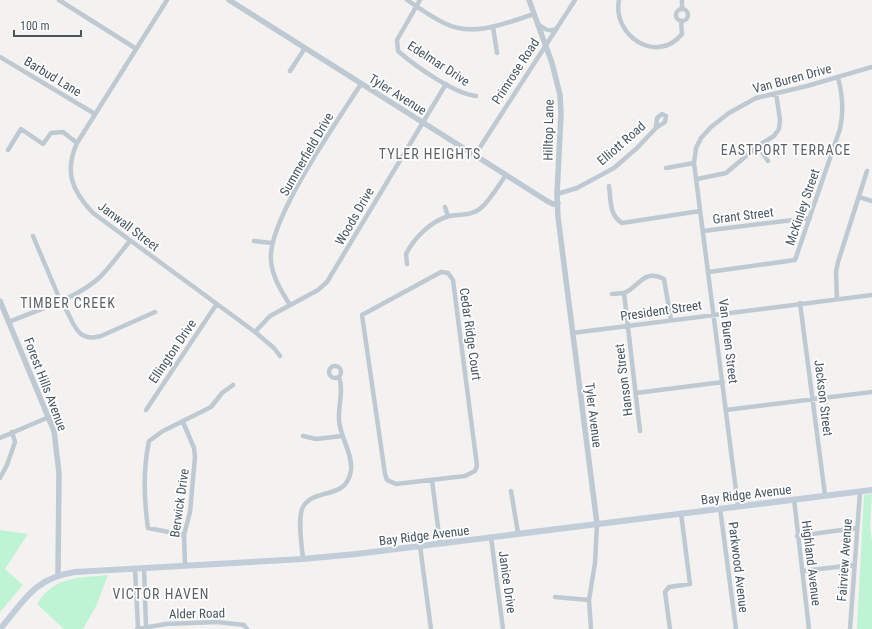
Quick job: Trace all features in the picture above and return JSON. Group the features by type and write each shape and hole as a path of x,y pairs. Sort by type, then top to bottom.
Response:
{"main road":[{"name":"Bay Ridge Avenue","path":"0,629 32,590 42,582 58,574 135,568 303,559 872,490"}],"street":[{"path":"59,0 135,48"},
{"name":"Janwall Street","path":"167,0 135,48 77,143 72,155 70,168 72,181 77,194 93,213 216,305 255,332 274,348 280,356"},
{"name":"Tyler Avenue","path":"229,0 547,201 553,204 558,203"},
{"path":"407,0 444,24 459,29 493,27 534,14"},
{"name":"Edelmar Drive","path":"420,0 397,40 398,51 446,84 465,95 476,96"},
{"name":"Hilltop Lane","path":"529,0 556,77 560,104 557,194"},
{"name":"Primrose Road","path":"475,155 575,0"},
{"path":"618,0 618,13 621,24 631,38 644,45 656,47 674,42 682,34 681,21"},
{"path":"682,0 682,9"},
{"path":"681,21 685,20 688,14 682,9"},
{"path":"681,21 676,18 676,14 682,9"},
{"path":"537,22 544,29 552,30 556,28"},
{"path":"493,27 497,54"},
{"path":"290,71 305,48"},
{"name":"Barbud Lane","path":"0,57 95,114"},
{"name":"Van Buren Drive","path":"697,180 694,163 696,148 701,138 711,127 729,113 756,98 838,78 872,67"},
{"name":"McKinley Street","path":"709,272 795,260 843,115 842,95 838,78"},
{"name":"Summerfield Drive","path":"290,306 273,272 271,260 272,243 300,181 360,84"},
{"name":"Woods Drive","path":"255,332 270,316 318,290 327,282 446,84"},
{"path":"697,180 726,173 758,146 774,136 779,129 780,120 776,92"},
{"name":"Elliott Road","path":"557,194 576,188 610,170 637,148 656,128"},
{"path":"8,150 21,129 43,144 51,133 63,132 77,143"},
{"path":"758,146 768,161"},
{"path":"666,168 694,163"},
{"path":"837,299 836,272 838,262 868,171"},
{"path":"407,264 406,254 418,236 427,228 448,216 468,214 481,208 506,175"},
{"name":"Van Buren Street","path":"697,180 738,506"},
{"path":"609,186 612,212 616,219 622,224 700,211"},
{"name":"Tyler Avenue","path":"557,194 561,247 597,524 595,563 590,600 591,629"},
{"path":"859,197 872,201"},
{"path":"445,207 448,216"},
{"name":"Grant Street","path":"703,231 810,218"},
{"path":"32,236 60,300 66,307 74,328 88,338 101,336 155,312"},
{"path":"9,322 77,293 100,277 130,241"},
{"path":"254,241 272,243"},
{"name":"Cedar Ridge Court","path":"441,272 448,273 452,280 477,466 475,471 465,476 432,480 396,484 387,480 362,315 441,272"},
{"path":"612,294 630,292 640,279 657,276 664,280 671,320"},
{"name":"Hanson Street","path":"624,293 640,431"},
{"name":"President Street","path":"572,333 872,295"},
{"name":"Forest Hills Avenue","path":"0,301 49,416 56,443 59,473 58,574"},
{"name":"Jackson Street","path":"800,304 825,495"},
{"name":"Ellington Drive","path":"146,410 216,305"},
{"path":"303,559 300,518 303,507 310,500 339,490 346,484 351,472 351,463 342,436 339,420 341,386 339,377"},
{"path":"636,393 723,382"},
{"path":"184,535 148,528 145,503 145,458 149,441 164,431 211,407 222,393 233,385"},
{"path":"726,410 872,392"},
{"path":"0,438 49,416"},
{"name":"Berwick Drive","path":"183,422 194,448 195,457 190,512 184,535 185,565"},
{"path":"0,478 7,465 15,442 12,432"},
{"path":"303,436 316,439 342,436"},
{"path":"432,480 440,543"},
{"path":"511,491 518,534"},
{"name":"Fairview Avenue","path":"850,629 860,492"},
{"name":"Highland Avenue","path":"794,499 797,536 809,629"},
{"name":"Parkwood Avenue","path":"720,508 736,629"},
{"path":"670,629 665,592 669,587 690,584 681,513"},
{"path":"797,536 857,528"},
{"name":"Janice Drive","path":"491,537 503,629"},
{"path":"420,546 431,629"},
{"path":"802,571 854,565"},
{"path":"135,568 137,628"},
{"path":"144,568 146,626"},
{"path":"555,597 590,600"},
{"name":"Alder Road","path":"137,628 146,626 217,622 244,625 247,629"}],"green space":[{"path":"872,494 870,525 872,542 872,629 857,629 864,495"},
{"path":"0,530 28,534 5,569 23,585 0,612"},
{"path":"108,575 96,606 83,629 64,629 37,604 51,588 59,583 77,578"}],"district":[{"name":"EASTPORT TERRACE","path":"786,150"},
{"name":"TYLER HEIGHTS","path":"430,154"},
{"name":"TIMBER CREEK","path":"68,303"},
{"name":"VICTOR HAVEN","path":"161,594"}]}
